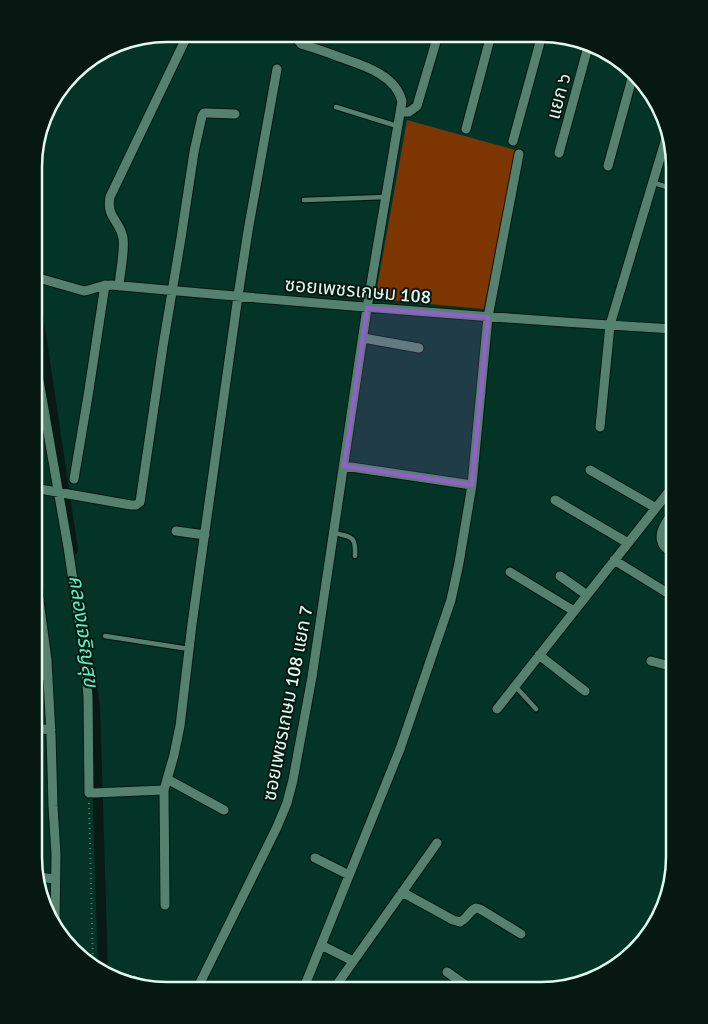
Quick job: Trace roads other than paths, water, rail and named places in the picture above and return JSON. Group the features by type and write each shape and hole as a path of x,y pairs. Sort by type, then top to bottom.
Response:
{"street":[{"path":"119,286 123,239 108,207 110,198 184,42"},
{"name":"ซอยเพชรเกษม 108 แยก 7","path":"200,982 277,827 287,804 295,770 312,677 363,338 402,101 400,94 392,84 370,68 300,42"},
{"path":"400,112 409,112 417,106 436,42"},
{"path":"466,129 489,42"},
{"path":"513,141 540,42"},
{"name":"แยก ๖","path":"559,153 587,51"},
{"path":"165,905 164,790 180,726 238,296 277,69"},
{"path":"608,166 631,81"},
{"path":"42,489 131,505 136,505 140,502 161,356 194,152 202,116 204,113 235,114"},
{"path":"600,427 610,325 664,149"},
{"path":"306,982 400,749 451,600 472,485 488,317 519,154"},
{"name":"ซอยเพชรเกษม 108","path":"42,279 84,291 104,285 368,308 666,328"},
{"path":"74,479 104,285"},
{"path":"363,338 419,348"},
{"path":"42,394 61,492 85,660 91,793 164,790"},
{"path":"344,466 472,485"},
{"path":"590,470 656,508"},
{"path":"496,708 666,496"},
{"path":"555,500 628,543"},
{"path":"665,523 662,534 662,541 665,547"},
{"path":"176,531 205,534"},
{"path":"614,560 665,592"},
{"path":"510,572 574,611"},
{"path":"560,576 587,595"},
{"path":"42,646 48,676 51,730 56,854 55,912"},
{"path":"539,655 585,691"},
{"path":"651,660 665,664"},
{"path":"42,675 48,676"},
{"path":"42,729 51,730"},
{"path":"166,779 224,810"},
{"path":"338,982 437,843"},
{"path":"315,858 349,875"},
{"path":"45,878 55,879"},
{"path":"402,892 460,922 465,920 469,913 476,908 521,934"},
{"path":"320,945 353,961"},
{"path":"447,972 461,982"}],"lane":[{"path":"336,107 398,126"},
{"path":"654,183 666,186"},
{"path":"304,200 386,197"},
{"path":"334,533 350,537 354,541 356,556"},
{"path":"105,636 189,649"},
{"path":"514,686 536,709"}],"waterway":[{"name":"คลองเจริญสุข","path":"42,341 73,550"},
{"name":"คลองเจริญสุข","path":"88,658 95,707 103,964"}]}
